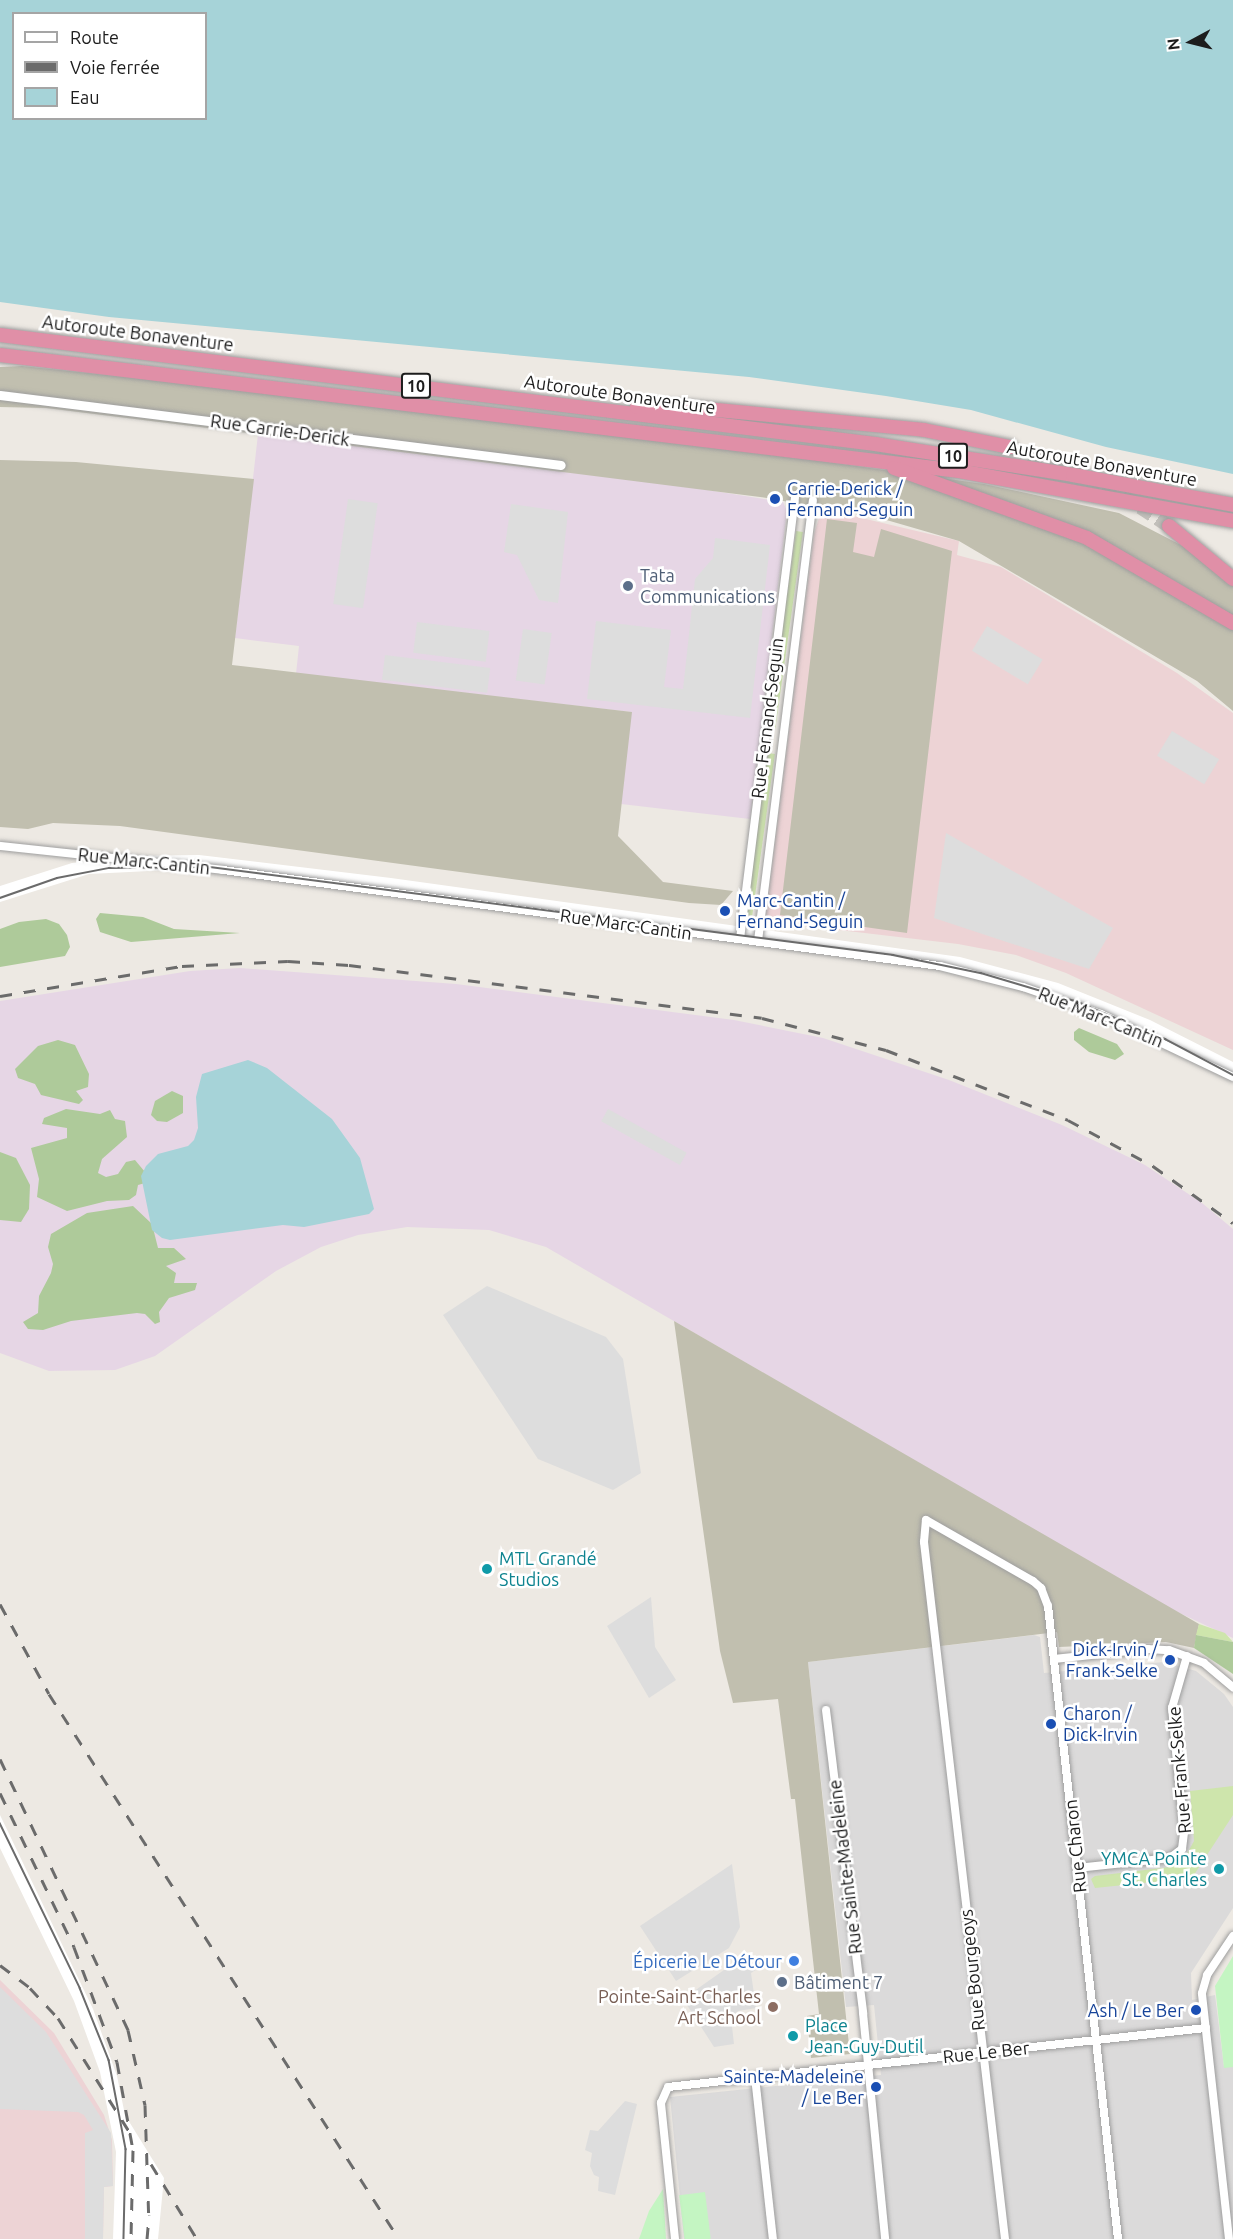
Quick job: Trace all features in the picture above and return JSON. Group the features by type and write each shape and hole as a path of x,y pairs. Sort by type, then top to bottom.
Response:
{"highway":[{"name":"Autoroute Bonaventure","path":"0,335 588,407 982,460 1227,504"},
{"name":"Autoroute Bonaventure","path":"1,355 875,460 1032,482 1233,521"},
{"path":"588,407 686,407 918,429 1010,447"},
{"path":"875,460 1087,538 1233,623"},
{"path":"1169,526 1233,579"}],"street":[{"name":"Rue Carrie-Derick","path":"0,395 561,465"},
{"name":"Rue Fernand-Seguin","path":"740,939 795,497"},
{"name":"Rue Fernand-Seguin","path":"758,941 813,500"},
{"name":"Rue Marc-Cantin","path":"0,846 223,870 922,963 1023,987 1122,1022 1233,1077"},
{"name":"Rue Charon","path":"926,1520 1021,1573 1041,1588 1048,1606 1118,2239"},
{"name":"Rue Bourgeoys","path":"926,1520 924,1542 1005,2239"},
{"path":"1054,1659 1156,1648 1187,1656 1211,1667 1233,1687"},
{"name":"Rue Frank-Selke","path":"1077,1868 1165,1858 1182,1848 1184,1832 1172,1708 1187,1656"},
{"name":"Rue Sainte-Madeleine","path":"826,1710 885,2239"},
{"path":"1229,2239 1203,1984 1233,1936"},
{"name":"Rue Le Ber","path":"675,2239 662,2093 673,2085 1206,2028"},
{"path":"755,2077 773,2239"}],"shaded area":[{"path":"22,366 278,393 742,450 984,484 1119,513 1233,572 1233,711 1197,681 959,541 883,519 767,498 515,466 46,408 0,407 0,367"},
{"path":"258,434 689,487 783,502 787,511 750,819 621,804 631,712 296,674 299,646 235,638"},
{"path":"0,460 76,462 254,479 232,665 632,712 618,836 663,882 733,891 721,905 689,903 120,826 53,823 28,829 0,827"},
{"path":"348,499 378,503 363,608 333,604"},
{"path":"511,504 568,512 558,603 539,600 517,555 504,552"},
{"path":"832,511 959,541 957,555 1001,567 1177,673 1233,713 1233,1050 1066,973 1016,955 958,944 771,922 766,914 814,534 819,518"},
{"path":"827,519 857,523 853,552 874,557 881,529 952,551 907,933 780,915"},
{"path":"715,538 770,545 750,718 587,699 596,621 671,630 664,687 683,689 695,579 713,558"},
{"path":"417,622 489,631 486,662 413,653"},
{"path":"987,626 1043,659 1028,684 972,651"},
{"path":"523,629 552,633 544,685 516,680"},
{"path":"385,655 490,668 487,693 382,680"},
{"path":"1172,731 1219,759 1204,784 1157,756"},
{"path":"946,833 1113,928 1089,969 934,918"},
{"path":"240,968 456,984 734,1020 823,1038 949,1080 1062,1125 1145,1165 1202,1203 1233,1229 1233,1638 1171,1609 546,1247 489,1230 407,1227 358,1235 321,1247 276,1271 155,1356 115,1370 49,1371 0,1353 0,1001 190,971"},
{"path":"608,1109 687,1153 680,1165 601,1121"},
{"path":"487,1286 606,1337 623,1359 641,1473 613,1490 538,1459 443,1315"},
{"path":"674,1321 1199,1624 1194,1648 1166,1642 1059,1647 1057,1632 808,1662 850,2054 811,2058 807,2016 819,2014 795,1799 791,1799 778,1699 733,1703 720,1651"},
{"path":"651,1597 655,1647 676,1680 649,1698 607,1626"},
{"path":"1034,1635 1040,1637 1044,1673 1164,1662 1196,1671 1224,1694 1233,1707 1233,1908 1191,1973 1192,2000 1215,1995 1224,2067 1233,2067 1233,2239 684,2239 670,2097 881,2075 874,2005 846,2007 808,1662"},
{"path":"732,1864 740,1927 729,1948 676,1981 640,1926"},
{"path":"748,1953 757,1969 751,1973 756,2008 738,2011 731,2018 734,2044 714,2047 687,2005 694,2000 690,1994"},
{"path":"0,1980 54,2033 104,2115 112,2140 113,2186 104,2187 103,2239 0,2239"},
{"path":"0,1987 46,2032 111,2133 113,2186 104,2187 103,2239 85,2239 85,2133 93,2130 84,2115 78,2112 0,2109"},
{"path":"625,2101 637,2104 615,2195 598,2191 599,2177 594,2175 590,2166 592,2153 585,2150 590,2130 598,2131"}],"green space":[{"path":"796,531 803,532 775,728 768,727"},
{"path":"768,753 775,754 752,915 745,914"},
{"path":"100,913 143,917 174,929 240,933 131,942 100,932 96,919"},
{"path":"46,919 59,924 67,935 70,947 65,956 0,967 0,929 19,922"},
{"path":"1079,1028 1117,1044 1124,1054 1115,1060 1089,1052 1074,1040 1074,1032"},
{"path":"58,1040 75,1045 89,1074 88,1087 76,1091 83,1100 79,1104 41,1095 35,1084 18,1078 15,1069 38,1046"},
{"path":"172,1091 183,1096 183,1113 167,1122 157,1121 151,1115 155,1101"},
{"path":"66,1109 100,1114 110,1110 115,1119 125,1121 127,1137 102,1159 98,1173 106,1177 118,1174 126,1162 135,1160 145,1172 145,1183 138,1185 136,1195 129,1200 107,1201 67,1211 37,1197 39,1179 31,1148 67,1138 67,1128 42,1124 44,1118"},
{"path":"0,1152 16,1158 30,1185 29,1209 21,1222 0,1220"},
{"path":"133,1206 152,1224 158,1248 174,1248 186,1259 166,1266 176,1273 174,1283 197,1283 195,1290 169,1298 159,1312 160,1322 155,1324 145,1314 137,1313 71,1321 43,1330 28,1329 23,1322 38,1313 39,1296 51,1273 53,1264 48,1247 51,1234 87,1213"},
{"path":"1199,1624 1225,1633 1233,1642 1196,1635"},
{"path":"1196,1635 1233,1642 1233,1674 1194,1648"},
{"path":"1233,1786 1233,1815 1192,1878 1095,1888 1091,1879 1095,1876 1170,1867 1183,1861 1194,1841 1190,1791"},
{"path":"1233,1956 1233,2067 1224,2068 1215,1986"},
{"path":"663,2189 666,2239 639,2239 649,2211"},
{"path":"705,2192 711,2239 685,2239 679,2195"}],"water":[{"path":"0,0 1233,0 1233,474 1106,447 971,410 886,396 749,377 109,317 0,302"},
{"path":"248,1060 267,1068 332,1119 360,1158 374,1209 369,1214 304,1227 283,1225 170,1240 162,1238 152,1230 141,1176 146,1166 158,1154 188,1146 194,1140 198,1128 196,1097 202,1074"}],"pier":[{"path":"199,855 391,878 960,957 1058,983 1150,1020 1233,1062 1233,1079 1196,1058 1059,999 923,964 190,869 89,874 0,902 0,886 72,863 130,856"},
{"path":"0,1815 93,2009 117,2076 125,2115 164,2178 158,2239 113,2239 116,2152 100,2072 74,2001 0,1848"}],"tunnel":[{"path":"1010,447 1105,484 1169,526"}],"tram line":[{"path":"0,898 57,878 109,868 210,867 893,955 981,973 1078,1002 1165,1039 1233,1075"},
{"path":"0,1823 80,1988 109,2060 126,2149 124,2239"}],"railway":[{"path":"0,996 182,966 288,961 349,965 762,1018 886,1050 1068,1120 1153,1166 1233,1223"},
{"path":"0,1604 49,1694 399,2239"},
{"path":"0,1759 128,2030 145,2105 149,2224"},
{"path":"0,1793 74,1947 117,2062 133,2150 131,2239"},
{"path":"0,1965 30,1988 58,2018 129,2131"},
{"path":"151,2164 197,2239"},
{"path":"147,2239 149,2215"}],"place":[{"name":"Carrie-Derick / Fernand-Seguin","path":"775,499"},
{"name":"Tata Communications","path":"628,586"},
{"name":"Marc-Cantin / Fernand-Seguin","path":"725,911"},
{"name":"MTL Grandé Studios","path":"487,1569"},
{"name":"Dick-Irvin / Frank-Selke","path":"1170,1660"},
{"name":"Charon / Dick-Irvin","path":"1051,1724"},
{"name":"YMCA Pointe St. Charles","path":"1219,1869"},
{"name":"Épicerie Le Détour","path":"794,1961"},
{"name":"Bâtiment 7","path":"782,1982"},
{"name":"Pointe-Saint-Charles Art School","path":"773,2007"},
{"name":"Ash / Le Ber","path":"1196,2010"},
{"name":"Place Jean-Guy-Dutil","path":"793,2036"},
{"name":"Sainte-Madeleine / Le Ber","path":"876,2087"}]}
